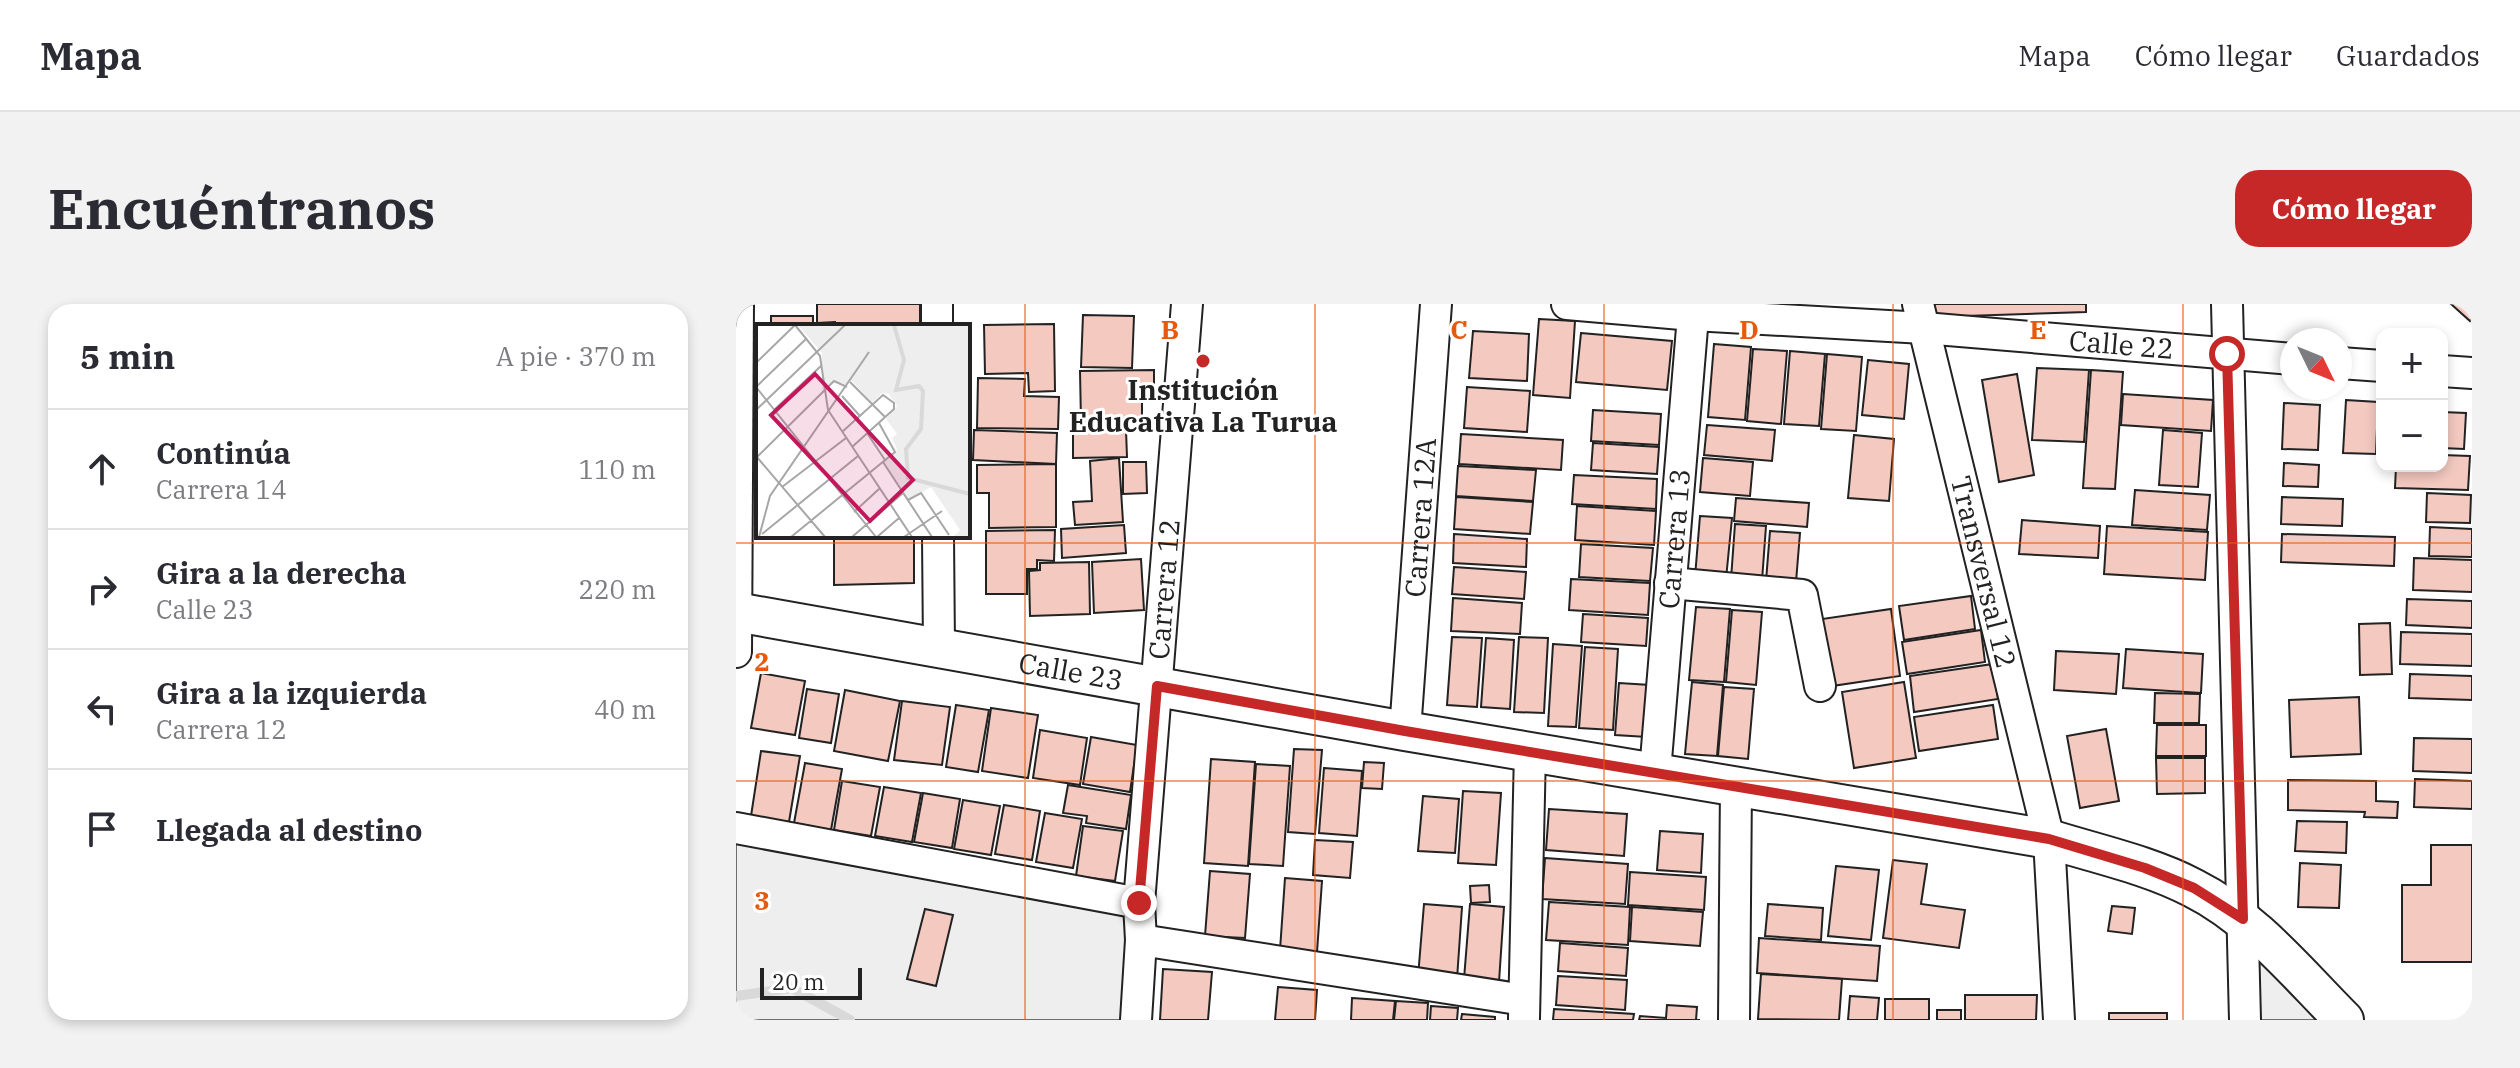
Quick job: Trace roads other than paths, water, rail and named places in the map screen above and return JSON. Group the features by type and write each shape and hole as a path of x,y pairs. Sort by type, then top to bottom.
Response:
{"street":[{"path":"736,652 738,304"},
{"name":"Carrera 12","path":"1136,1020 1141,940 1139,903 1187,304"},
{"name":"Carrera 12A","path":"1405,731 1436,304"},
{"name":"Calle 22","path":"1567,304 1921,316 2280,358"},
{"path":"2227,304 2245,1020"},
{"name":"Carrera 13","path":"1655,772 1693,310"},
{"name":"Transversal 12","path":"1921,316 2049,839 2059,1020"},
{"path":"2352,364 2376,366"},
{"path":"2448,371 2472,373"},
{"path":"938,538 939,648"},
{"path":"1670,583 1802,595 1820,686"},
{"name":"Calle 23","path":"737,612 1405,731 2049,839 2145,868 2194,888 2243,919 2344,1020"},
{"path":"1141,940 1524,1010 1530,751"},
{"path":"1734,1020 1736,785"},
{"path":"736,828 1139,903"}],"waterway":[{"path":"736,996 792,988 850,1020"}],"place":[{"name":"Institución Educativa La Turua","path":"1203,361"}]}
